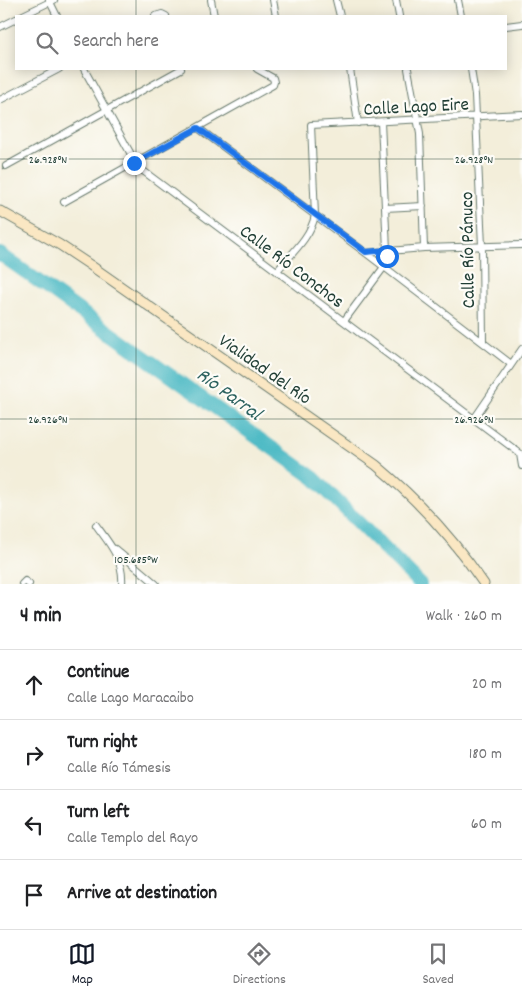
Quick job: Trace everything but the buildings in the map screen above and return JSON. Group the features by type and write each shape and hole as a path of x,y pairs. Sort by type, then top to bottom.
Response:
{"main road":[{"name":"Vialidad del Río","path":"0,212 60,245 90,265 376,465 399,484 436,520 459,548 484,584"}],"street":[{"path":"211,0 214,15"},
{"path":"273,0 276,15"},
{"path":"336,0 340,15"},
{"path":"396,0 399,15"},
{"path":"458,0 461,15"},
{"path":"24,15 51,1 57,15"},
{"path":"0,27 15,20"},
{"path":"507,26 522,24"},
{"path":"0,100 57,70"},
{"name":"Calle Río Conchos","path":"85,70 134,163 521,454 522,466"},
{"path":"6,166 179,70"},
{"path":"64,202 273,85 273,78 259,70"},
{"path":"350,70 358,123"},
{"path":"408,70 420,134 424,248"},
{"name":"Calle Río Pánuco","path":"471,70 476,117 482,246 482,341"},
{"name":"Calle Lago Eire","path":"315,215 312,125 522,114"},
{"path":"344,321 384,267 387,250 381,122"},
{"path":"198,128 366,252 511,364"},
{"path":"385,208 423,206"},
{"path":"277,271 306,237 315,215"},
{"path":"366,252 522,244"},
{"path":"474,419 522,349"},
{"path":"96,525 118,558 122,568 122,584"},
{"path":"110,545 156,584"},
{"path":"22,584 25,581 29,584"}],"waterway":[{"name":"Río Parral","path":"0,254 314,478 420,584"}],"route":[{"path":"134,163 198,128 366,252 387,250 387,256"}]}
